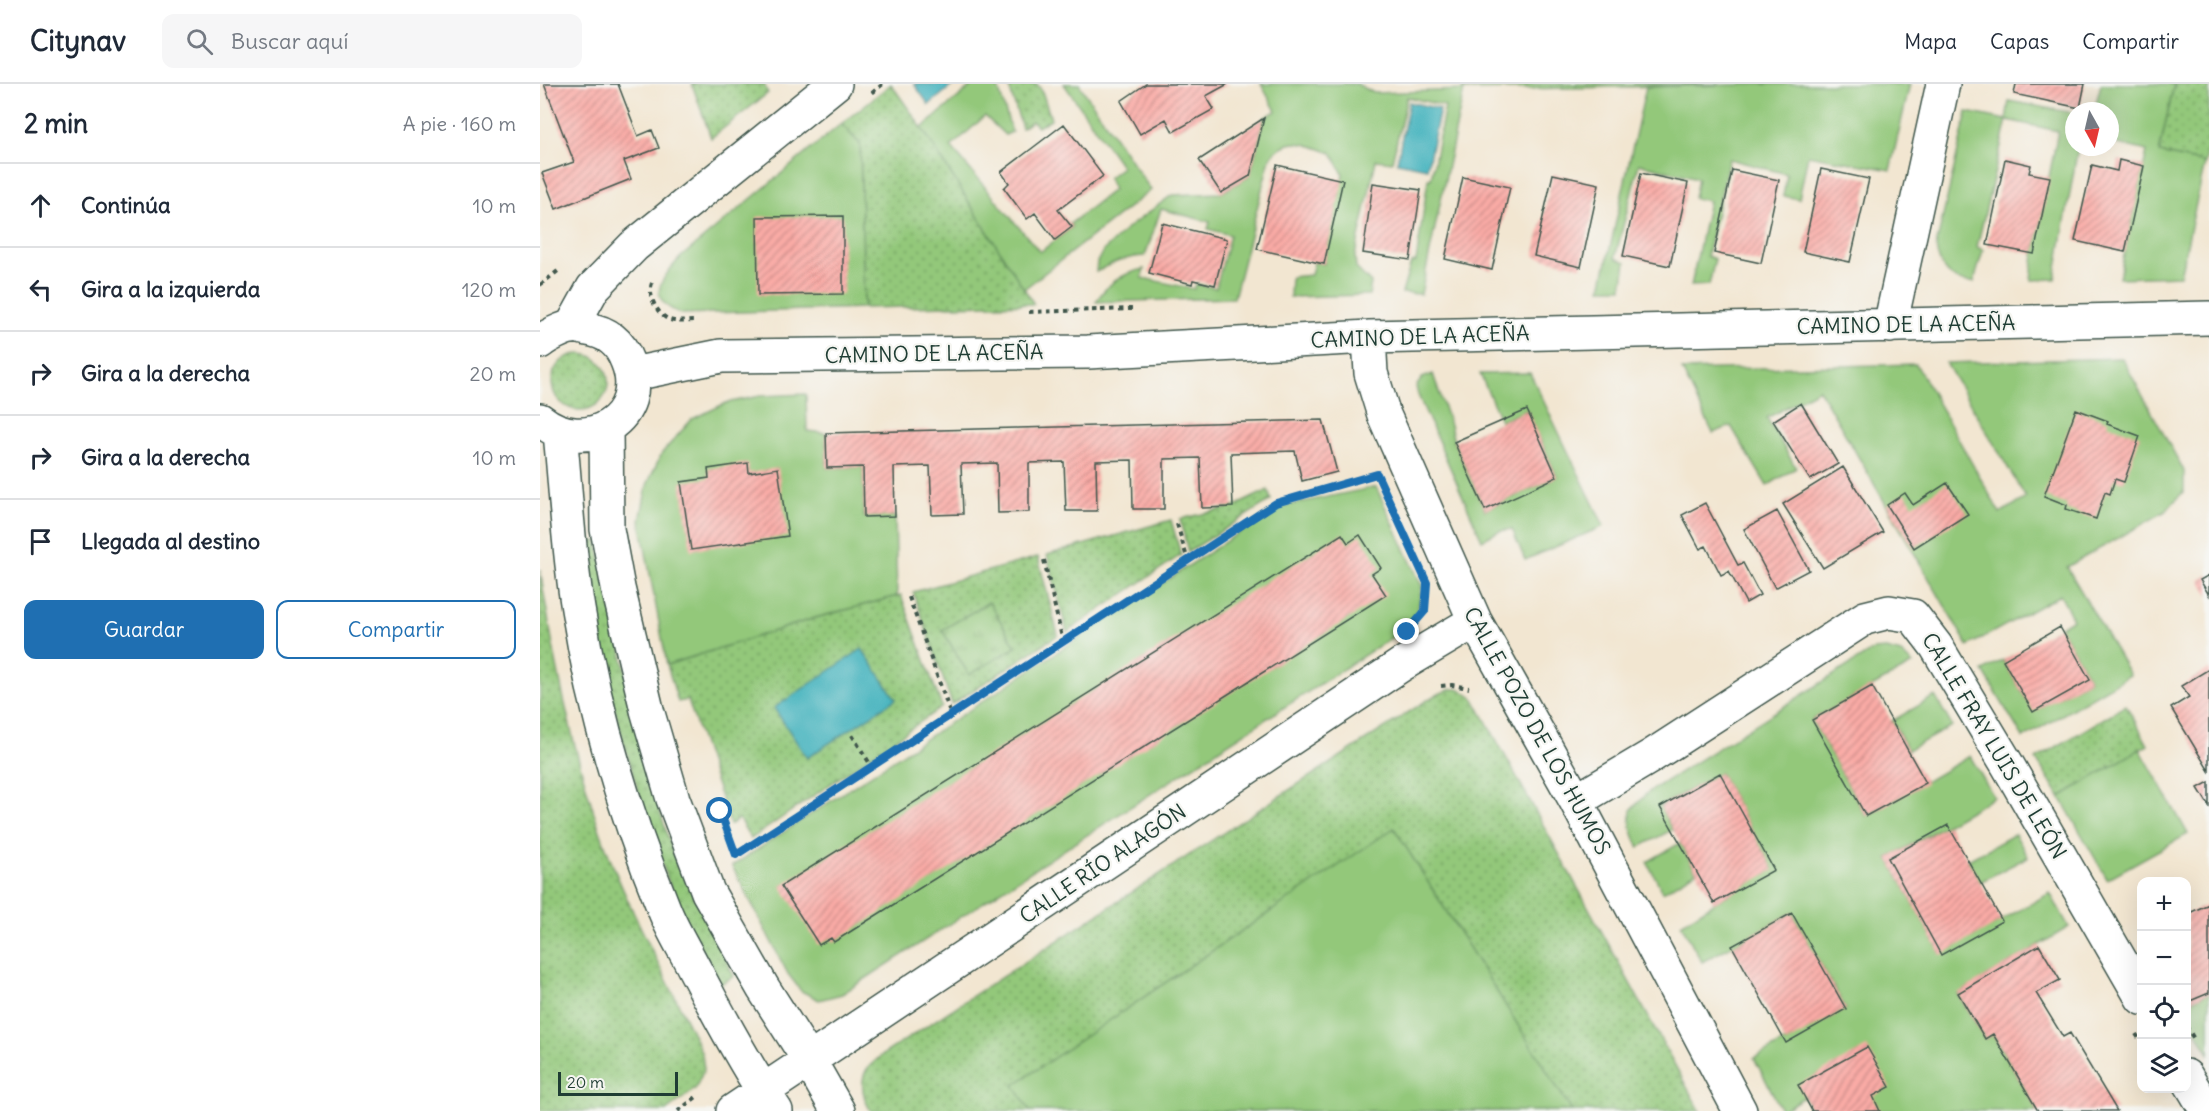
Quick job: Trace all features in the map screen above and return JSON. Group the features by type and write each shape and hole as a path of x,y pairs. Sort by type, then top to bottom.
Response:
{"street":[{"path":"540,342 572,326 593,288 634,246 835,84"},
{"path":"1890,326 1943,84"},
{"name":"CAMINO DE LA ACEÑA","path":"633,374 720,356 1088,352 1369,337 2209,318"},
{"path":"572,326 600,331 622,348 633,374 631,395 622,414 606,428 584,435 550,426 568,508 568,534 578,609 595,699 610,754 664,911 718,1015 769,1100"},
{"name":"CALLE POZO DE LOS HUMOS","path":"1369,337 1371,374 1384,415 1475,621 1576,801 1740,1111"},
{"path":"606,428 607,529 618,588 647,710 673,800 708,892 838,1111"},
{"name":"CALLE FRAY LUIS DE LEÓN","path":"1576,801 1650,757 1865,618 1889,612 1913,616 1936,646 2001,754 2137,989"},
{"name":"CALLE RÍO ALAGÓN","path":"733,1111 769,1100 809,1060 1391,672 1475,621"},
{"path":"2191,1083 2206,1111"}],"path":[{"path":"865,99 883,84"},
{"path":"654,279 650,289 656,309 672,321 696,321"},
{"path":"1024,312 1133,309"},
{"path":"732,844 736,855 1276,503 1377,474"},
{"path":"1177,524 1188,561"},
{"path":"1044,560 1063,642"},
{"path":"909,597 951,715"},
{"path":"852,735 872,767"},
{"path":"2136,1033 2140,1039"},
{"path":"678,1111 701,1094"}],"green space":[{"path":"692,84 764,84 768,93 711,138"},
{"path":"891,84 922,128 1034,304 864,308 860,144 841,124"},
{"path":"974,84 997,84 1012,132 1005,135 985,116 951,147 1040,252 1072,227 1070,224 1113,190 1108,178 1122,167 1064,84 1079,84 1151,190 1024,289 922,128"},
{"path":"1008,84 1037,84 1042,91 1051,119 1038,127 1032,121 1022,128"},
{"path":"1261,84 1357,84 1374,93 1464,90 1421,294 1402,293 1411,263 1416,262 1428,179 1431,179 1445,106 1407,97 1392,162 1376,160 1355,256 1356,268 1371,283 1369,295 1290,297 1291,277 1311,275 1314,262 1324,264 1343,174 1332,153 1306,144 1291,143 1277,150 1270,158 1234,298 1096,302 1105,289 1116,280 1144,269 1142,278 1194,289 1196,284 1216,288 1230,235 1208,229 1210,222 1161,209 1145,256 1119,261 1096,272 1097,262 1103,251 1130,226 1172,195 1221,193 1250,176 1264,118 1276,111"},
{"path":"1461,84 1718,84 1718,85 1464,90"},
{"path":"1910,84 1890,170 1808,155 1799,199 1783,196 1787,174 1729,159 1707,256 1715,259 1709,285 1691,286 1709,201 1694,198 1698,178 1639,164 1615,258 1626,262 1622,288 1601,288 1646,87"},
{"path":"2101,84 2174,84 2159,153 2205,163 2180,276 2119,278 2147,151 2119,144 2119,102 2096,102"},
{"path":"2174,84 2209,84 2209,145 2205,163 2159,153"},
{"path":"2009,101 2065,111 2065,156 2076,156 2055,279 2031,280 2058,131 2007,120 1977,247 1983,250 1974,282 1966,282 1947,273 1937,254 1936,246 1967,112 2006,120"},
{"path":"841,124 860,144 864,308 682,314 663,302 660,288 667,273 681,257"},
{"path":"574,354 586,354 596,358 604,366 608,382 604,398 596,406 586,410 574,410 564,406 556,398 552,388 552,376 556,366 564,358"},
{"path":"2122,358 2184,471 2184,491 2166,511 2067,567 2130,675 2023,738 1983,671 2003,660 2033,711 2090,680 2060,627 2073,619 2060,595 1968,646 1819,389 1767,418 1796,468 1767,486 1731,426 1713,433 1682,370 1916,364 2000,513 2026,498 1946,363"},
{"path":"1530,373 1604,526 1525,560 1512,529 1499,531 1482,540 1416,387 1422,378 1433,374 1454,442 1485,510 1557,477 1527,410 1501,421 1480,374"},
{"path":"806,394 807,431 826,433 827,468 863,467 864,517 895,516 897,596 815,618 667,665 640,521 647,485 662,453 692,419 726,403 760,396"},
{"path":"1376,487 1422,586 1418,609 1405,629 842,994 819,1000 801,991 788,974 732,866 1278,507"},
{"path":"1268,490 1271,500 1188,552 1180,519 1233,507"},
{"path":"1171,520 1181,555 1067,632 1047,555"},
{"path":"597,541 649,776 674,857 734,976 721,984 674,896 625,746 599,645 581,542"},
{"path":"1038,557 1058,635 952,704 913,592"},
{"path":"540,569 564,701 580,766 600,831 622,888 702,1054 704,1070 695,1089 666,1111 540,1111"},
{"path":"901,595 942,707 751,839 739,819 730,825 688,700 678,702 667,665 815,618"},
{"path":"989,602 1016,647 969,675 942,630"},
{"path":"1886,649 1901,653 1913,664 1812,720 1866,816 1970,756 1994,797 1888,858 1941,954 2050,893 2069,927 1958,994 1985,1039 1993,1034 2038,1111 1812,1111 1804,1097 1782,1111 1754,1058 1846,1009 1792,913 1702,962 1681,924 1773,869 1720,773 1660,806 1672,830 1639,847 1633,834 1630,820 1631,810 1647,793 1873,650"},
{"path":"1450,689 1460,689 1474,699 1700,1111 871,1111 864,1096 863,1079 867,1069 882,1055 1432,697"},
{"path":"1935,696 1952,726 1908,750 1892,721"},
{"path":"2126,705 2148,745 2060,797 2036,759"},
{"path":"2140,749 2188,834 2107,879 2060,797"},
{"path":"1394,828 1572,1111 1030,1111 1014,1085"},
{"path":"2015,834 2028,857 1980,882 1968,860"},
{"path":"1680,843 1696,872 1663,892 1647,862"},
{"path":"2209,993 2209,1054 2191,1022 2191,1001"}],"water":[{"path":"914,84 954,84 929,105"},
{"path":"1409,102 1440,109 1427,168 1397,162"},
{"path":"862,649 896,699 807,758 774,708"}],"building":[{"path":"544,84 618,84 638,136 652,130 659,148 624,161 631,179 556,209 542,173 574,162"},
{"path":"1146,84 1228,84 1206,96 1214,109 1173,132 1166,119 1140,134 1121,101"},
{"path":"2016,84 2085,84 2081,102 2065,102 2065,105 2014,94"},
{"path":"1264,118 1250,176 1221,193 1199,160"},
{"path":"1064,124 1103,176 1058,210 1072,227 1055,240 1035,213 1027,219 1004,188 1009,183 1001,172"},
{"path":"2005,159 2031,165 2029,173 2050,177 2034,254 1987,245"},
{"path":"2119,160 2144,166 2125,252 2075,241 2092,165 2117,171"},
{"path":"1277,165 1343,180 1324,264 1257,249"},
{"path":"1821,169 1869,179 1850,262 1803,252"},
{"path":"1732,170 1779,180 1761,263 1714,253"},
{"path":"1641,173 1688,183 1670,266 1623,256"},
{"path":"1553,174 1599,184 1581,267 1534,256"},
{"path":"1463,177 1510,187 1492,270 1445,259"},
{"path":"1373,183 1421,190 1410,260 1363,253"},
{"path":"843,216 843,294 758,295 757,217"},
{"path":"1162,223 1227,239 1215,285 1193,280 1192,284 1149,273"},
{"path":"1801,403 1838,464 1810,480 1773,421"},
{"path":"2076,409 2140,436 2124,482 2115,479 2110,494 2105,492 2096,519 2066,509 2067,505 2044,496"},
{"path":"1527,410 1557,477 1485,510 1454,442"},
{"path":"1323,420 1337,472 1302,481 1295,451 1231,453 1233,507 1202,508 1200,458 1164,459 1164,509 1133,509 1132,460 1096,461 1097,511 1066,511 1064,462 1029,463 1029,512 998,513 997,463 961,464 963,514 932,515 930,466 894,467 895,516 864,517 863,467 827,468 826,433"},
{"path":"748,463 749,473 778,468 788,536 691,550 681,482 709,478 708,469"},
{"path":"1843,467 1883,532 1823,568 1783,504"},
{"path":"1947,483 1968,514 1914,548 1887,505 1905,493 1913,505"},
{"path":"1705,503 1738,565 1743,563 1760,595 1746,603 1729,571 1721,575 1706,546 1700,549 1682,515"},
{"path":"1777,511 1809,570 1775,588 1744,529"},
{"path":"1342,534 1348,543 1360,535 1381,568 1372,574 1386,595 834,942 831,938 819,945 781,886"},
{"path":"2209,575 2209,595 2200,580"},
{"path":"2060,627 2090,680 2033,712 2003,660"},
{"path":"2209,669 2209,771 2171,708 2189,697 2181,686"},
{"path":"1872,686 1926,783 1866,816 1812,720"},
{"path":"1720,773 1774,870 1714,903 1660,807"},
{"path":"2209,782 2209,806 2198,788"},
{"path":"1948,825 2002,921 1941,955 1888,858"},
{"path":"2209,904 2209,993 2191,1001 2191,931 2191,912"},
{"path":"1792,913 1846,1009 1786,1043 1732,946"},
{"path":"2039,945 2060,980 2036,993 2063,1037 2070,1033 2117,1111 2038,1111 1993,1034 1985,1039 1958,993"},
{"path":"1867,1047 1890,1087 1873,1096 1880,1111 1812,1111 1798,1085"}],"route":[{"path":"720,811 736,855 1276,503 1377,474 1427,583 1425,611 1407,632"}]}
